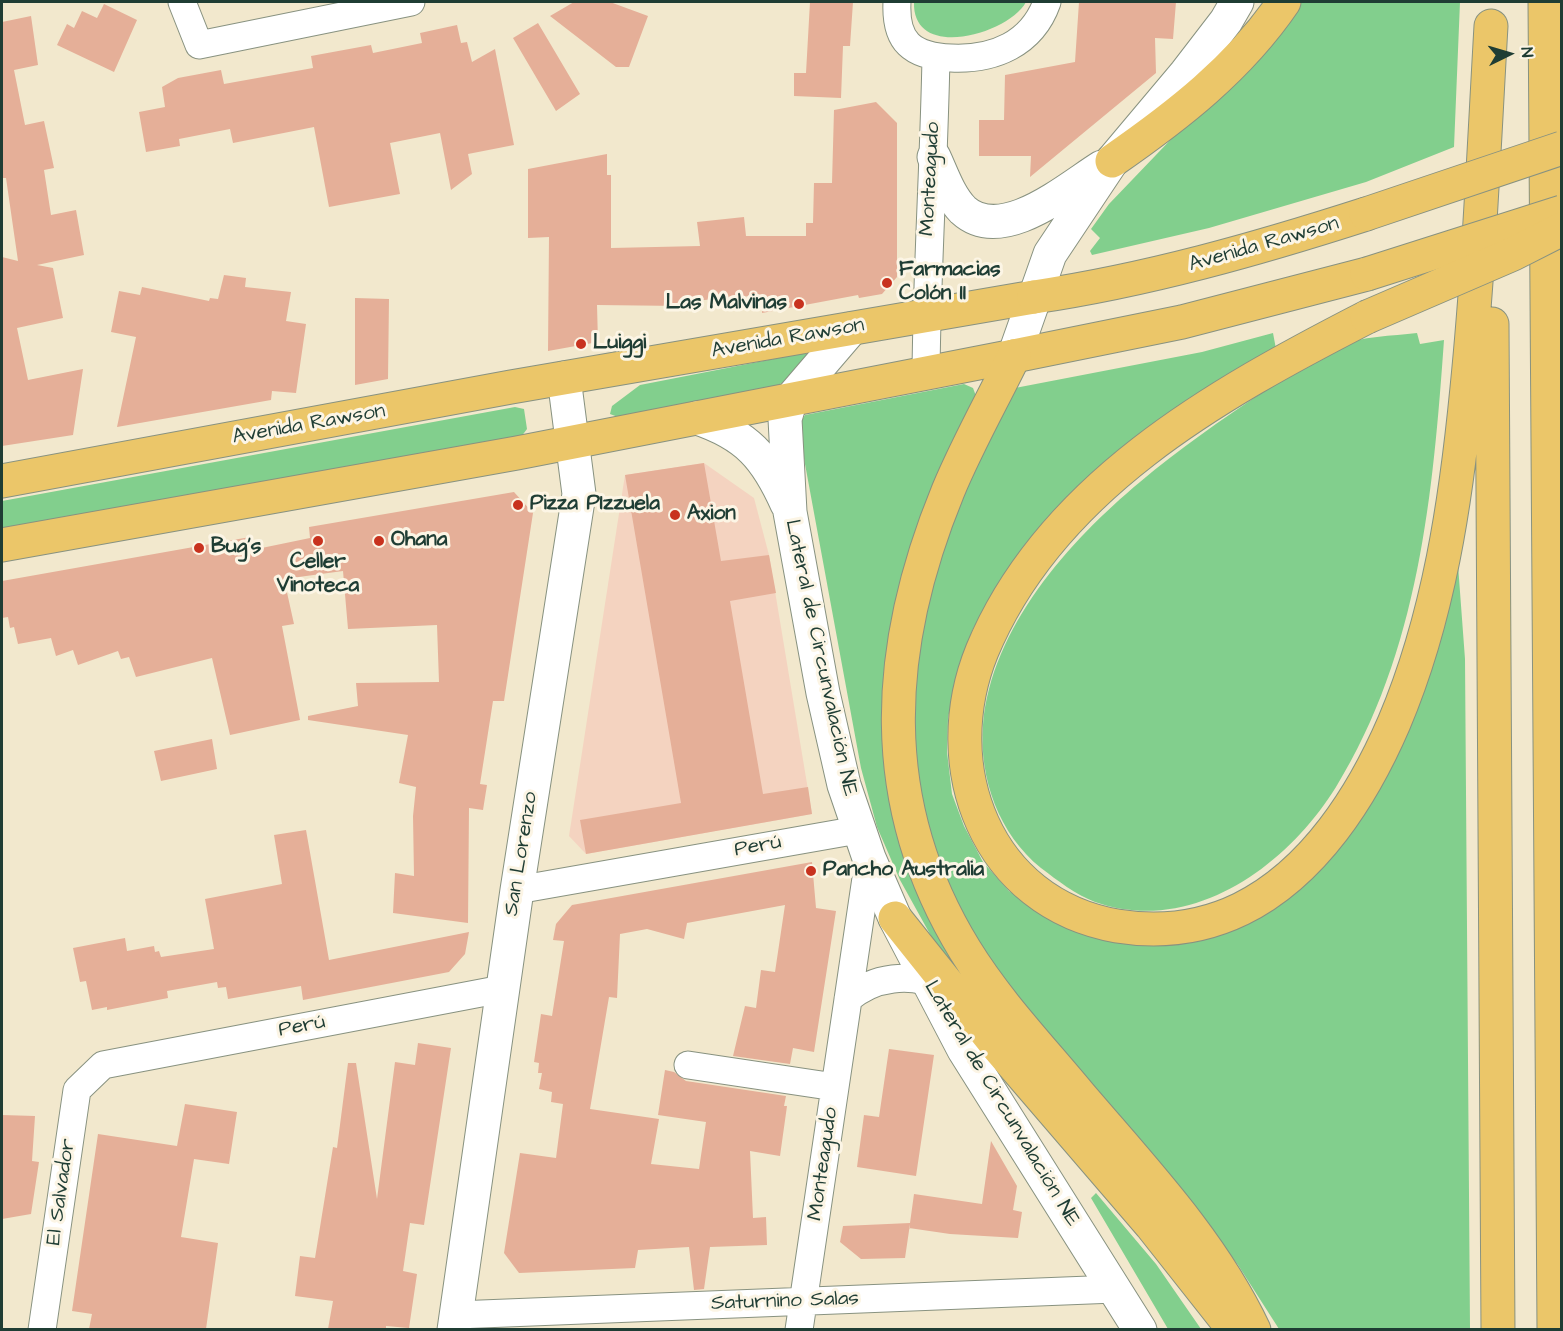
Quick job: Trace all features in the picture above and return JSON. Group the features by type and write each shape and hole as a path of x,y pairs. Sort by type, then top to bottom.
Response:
{"main road":[{"path":"1112,161 1167,123 1204,92 1257,38 1284,2"},
{"path":"1545,2 1554,1329"},
{"path":"1491,14 1475,307 1453,509 1422,642 1393,726 1362,785 1334,828 1292,874 1242,908 1189,927 1162,930 1105,924 1075,914 1031,887 1011,869 997,850 974,805 967,781 965,730 975,675 989,638 1008,601 1044,550 1083,506 1120,470 1160,439 1241,385 1367,317 1513,254 1562,229"},
{"path":"1491,14 1498,1329"},
{"name":"Avenida Rawson","path":"2,481 564,378 1147,277 1259,248 1562,148"},
{"path":"1548,334 1562,172"},
{"path":"2,545 572,442 1182,322 1367,274 1562,212"},
{"path":"1014,356 962,459 940,510 925,554 908,624 900,673 897,732 908,815 932,884 966,951 1014,1017 1172,1202 1242,1304 1254,1329"},
{"path":"895,918 941,987 1151,1225 1234,1329"}],"street":[{"path":"182,2 199,45 411,2"},
{"path":"897,2 896,22 902,36 916,51 936,57 968,59 987,57 1021,40 1034,26 1047,2"},
{"path":"1014,356 1050,254 1112,161 1186,73 1226,21 1237,2"},
{"name":"Monteagudo","path":"926,374 928,213 934,157 936,57"},
{"path":"934,157 949,190 963,210 977,219 993,223 1028,213 1112,161"},
{"path":"791,399 851,329"},
{"name":"San Lorenzo","path":"455,1322 502,989 579,494 564,378"},
{"name":"Lateral de Circunvalación NE","path":"791,399 786,419 790,512 834,744 864,844 895,918"},
{"path":"697,418 722,426 758,453 774,474 790,512"},
{"name":"Monteagudo","path":"799,1329 848,999 864,844"},
{"name":"Perú","path":"517,890 864,844"},
{"path":"848,999 864,988 886,979 910,978 941,987"},
{"name":"Lateral de Circunvalación NE","path":"941,987 964,1050 1127,1314"},
{"name":"Perú","path":"103,1065 502,989"},
{"name":"El Salvador","path":"42,1329 77,1090 103,1065"},
{"path":"688,1065 835,1087"},
{"name":"Saturnino Salas","path":"455,1322 803,1302 1127,1314"}],"shaded area":[{"path":"704,463 754,498 769,555 812,814 586,854 569,836 625,475"}],"green space":[{"path":"914,2 1026,2 1016,14 983,32 944,37 928,32 918,21"},
{"path":"1300,2 1460,2 1454,147 1366,182 1209,228 1092,255 1090,251 1100,238 1091,229 1109,204"},
{"path":"1273,333 1276,349 1099,469 1065,499 1035,533 992,595 973,629 960,662 948,718 947,752 952,794 964,826 983,862 1009,891 1058,924 1088,935 1137,945 1172,944 1299,882 1458,565 1465,659 1470,1329 1279,1329 1238,1265 1175,1183 1016,997 977,947 928,840 909,713 934,569 980,455 1015,388 1202,352"},
{"path":"1417,333 1420,344 1444,340 1434,456 1417,571 1404,627 1386,682 1364,735 1336,787 1316,816 1264,867 1234,887 1201,901 1167,909 1131,910 1095,902 1074,891 1041,868 1014,839 995,804 984,765 983,725 989,689 1001,654 1017,621 1061,559 1087,531 1140,482 1200,435 1328,350 1357,340"},
{"path":"804,353 808,355 786,381 778,385 618,417 610,414 612,406 640,385"},
{"path":"964,384 973,388 976,396 886,668 883,725 886,782 897,836 917,892 985,999 946,963 900,880 877,827 861,768 798,426 805,415"},
{"path":"515,407 524,409 527,429 521,437 2,530 2,501"},
{"path":"1096,1193 1156,1264 1201,1329 1168,1329 1091,1198"}],"building":[{"path":"574,2 610,2 648,16 629,67 616,67 550,16"},
{"path":"810,2 853,2 850,46 843,46 841,98 794,96 794,73 806,73"},
{"path":"1079,2 1176,2 1173,39 1155,38 1156,73 1030,177 1031,156 979,156 979,120 1004,120 1005,75 1075,62"},
{"path":"104,4 137,20 114,72 57,45 67,24 74,28 82,11 97,18"},
{"path":"31,16 38,65 14,70 25,125 44,121 54,168 44,170 51,215 76,210 84,255 37,265 53,268 63,318 17,328 28,380 83,369 73,435 2,446 2,257 18,261 6,178 2,178 2,22"},
{"path":"538,23 580,94 556,111 513,38"},
{"path":"457,25 461,43 467,42 472,62 495,49 514,145 468,154 472,174 451,190 440,133 390,143 400,194 329,207 314,127 233,143 230,129 179,139 180,146 146,152 139,112 165,107 162,87 178,78 221,70 224,84 313,68 311,56 371,45 373,53 422,43 420,33"},
{"path":"876,102 897,123 897,277 882,294 859,298 858,295 762,313 763,295 681,302 681,306 597,305 598,342 548,351 549,237 528,238 528,169 607,154 607,175 611,175 611,248 700,246 697,222 744,217 746,236 806,236 806,223 813,223 814,183 832,183 834,110"},
{"path":"224,275 246,278 245,287 291,292 286,321 306,324 296,393 272,391 271,400 117,427 136,337 111,332 119,291 140,295 142,287 209,301 210,298 218,299"},
{"path":"355,298 389,299 388,379 355,385"},
{"path":"704,463 721,561 769,555 776,593 730,601 763,794 808,787 812,814 586,854 580,820 681,803 625,475"},
{"path":"514,492 533,513 504,701 493,701 480,784 487,785 483,810 469,808 468,923 393,913 395,873 414,876 413,816 416,787 399,783 408,735 308,720 308,716 358,706 356,683 439,682 437,625 348,629 343,571 284,579 294,624 282,626 300,720 230,735 212,658 136,677 129,657 121,659 118,651 78,665 73,650 56,656 51,638 18,644 14,627 10,628 8,617 2,618 2,581 250,537 252,550 310,538 309,527"},
{"path":"212,739 217,769 161,781 154,751"},
{"path":"306,830 329,960 469,932 465,954 449,972 303,1000 301,986 228,999 226,987 218,988 217,982 167,991 168,998 107,1010 107,1007 92,1010 86,981 80,982 73,948 125,938 127,951 154,946 155,952 159,951 161,957 214,949 205,899 282,884 274,835"},
{"path":"812,862 816,908 836,911 814,1052 793,1048 790,1064 733,1056 745,1006 756,1008 761,970 775,972 785,905 687,923 684,939 647,929 620,934 617,998 609,997 590,1109 659,1119 651,1164 699,1169 706,1122 658,1115 665,1070 674,1072 686,1081 786,1096 784,1106 787,1106 780,1156 750,1151 753,1218 766,1217 767,1245 710,1247 704,1289 694,1290 689,1247 638,1250 635,1268 519,1273 504,1253 520,1153 556,1158 563,1104 551,1102 552,1092 539,1089 542,1073 538,1073 539,1063 534,1062 541,1014 552,1016 564,941 553,940 556,924 572,905"},
{"path":"418,1043 451,1048 424,1225 410,1223 403,1271 417,1274 409,1328 386,1326 386,1329 328,1329 333,1301 295,1296 300,1256 315,1258 333,1147 337,1148 348,1063 356,1063 377,1199 395,1062 415,1065"},
{"path":"889,1049 934,1055 916,1176 857,1167 864,1115 879,1117"},
{"path":"185,1104 237,1112 229,1164 194,1159 181,1237 218,1243 206,1329 89,1329 92,1314 72,1311 98,1134 177,1146"},
{"path":"2,1115 35,1116 32,1161 39,1162 31,1214 2,1219"},
{"path":"991,1141 1017,1186 1013,1210 1022,1212 1018,1238 950,1234 909,1228 905,1258 861,1259 840,1242 843,1226 910,1223 914,1194 982,1204"}],"place":[{"name":"Farmacias Colón II","path":"887,283"},
{"name":"Las Malvinas","path":"799,304"},
{"name":"Luiggi","path":"581,344"},
{"name":"Pizza PIzzuela","path":"518,505"},
{"name":"Axion","path":"675,515"},
{"name":"Celler Vinoteca","path":"318,541"},
{"name":"Ohana","path":"379,541"},
{"name":"Bug's","path":"199,548"},
{"name":"Pancho Australia","path":"811,871"}]}
